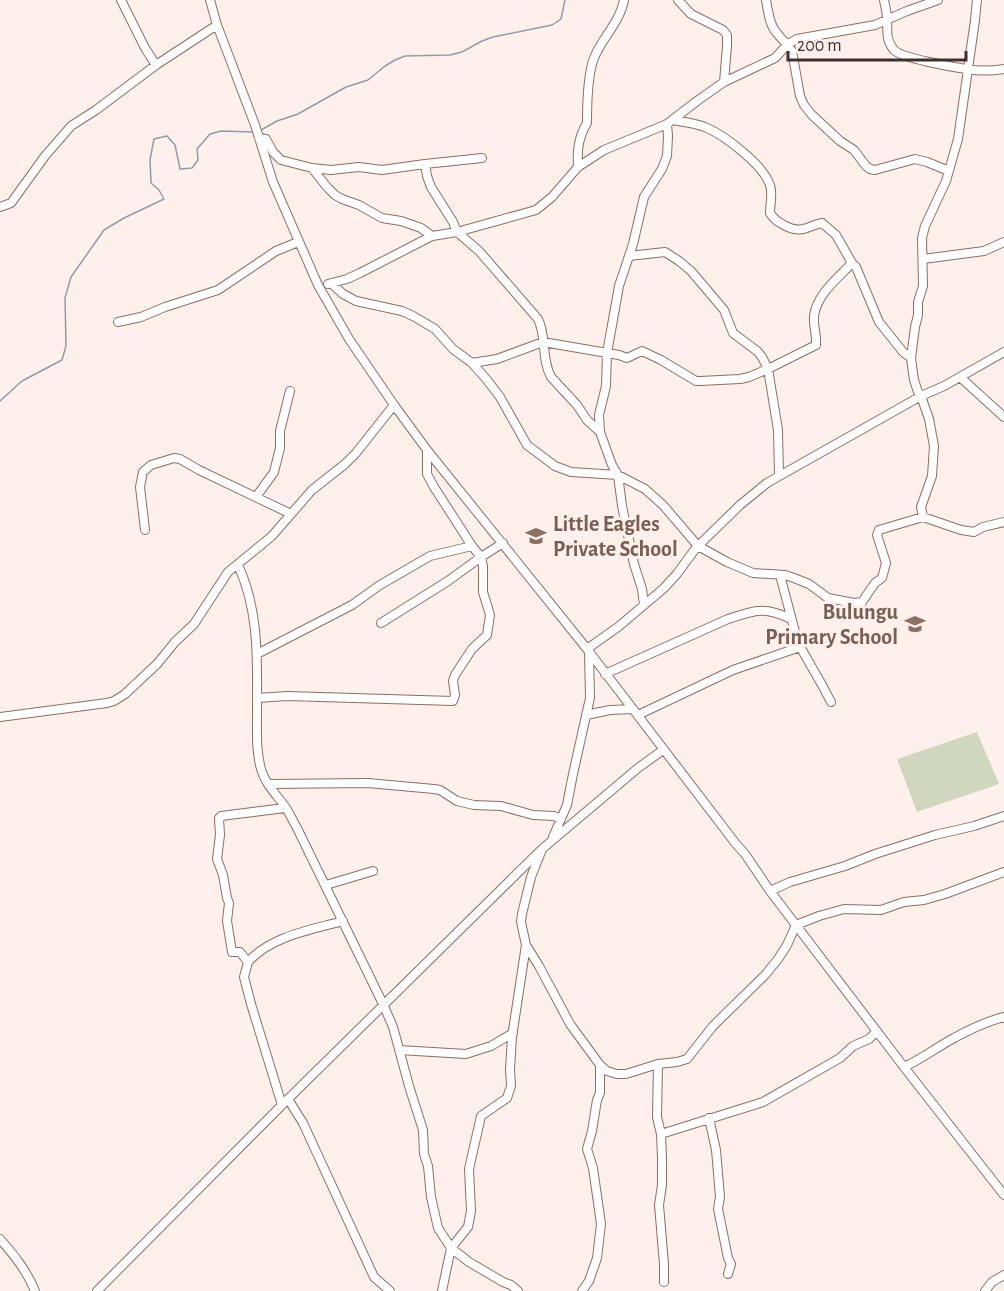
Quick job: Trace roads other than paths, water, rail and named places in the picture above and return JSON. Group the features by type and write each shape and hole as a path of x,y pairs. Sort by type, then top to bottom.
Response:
{"street":[{"path":"121,0 156,65"},
{"path":"210,0 217,26 255,125 273,182 318,285 349,339 427,450 588,651 1004,1195"},
{"path":"578,167 577,149 586,123 592,62 603,40 622,12 624,0"},
{"path":"678,0 692,14 723,30 726,35 724,82"},
{"path":"766,0 771,24 775,32 788,44 795,62 800,96 812,116 840,141 854,150 870,169 875,170 915,159 949,171"},
{"path":"884,0 888,40 899,54 917,60 967,69 1004,69"},
{"path":"318,285 360,273 432,236 457,232 536,210 552,197 578,167 604,150 670,122 724,82 775,58 788,44 797,39 864,27 938,0"},
{"path":"923,517 921,507 932,476 934,446 929,419 914,380 911,358 918,302 923,286 923,232 949,171 958,139 977,0"},
{"path":"0,207 11,203 45,156 71,126 96,111 156,65 217,26"},
{"path":"644,605 622,506 618,475 600,432 600,415 606,386 607,353 617,296 644,196 662,169 667,156 670,122"},
{"path":"670,122 689,122 707,128 725,138 758,166 772,191 770,213 775,220 794,229 802,230 822,223 836,235 856,267 880,325 911,358"},
{"path":"258,136 266,139 273,152 281,160 331,170 359,167 382,170 482,158"},
{"path":"425,164 434,192 457,232 478,251 538,319 542,329 548,372 551,377 600,432"},
{"path":"312,168 335,195 382,218 401,221 421,228 432,236"},
{"path":"118,322 141,317 218,290 276,251 298,242"},
{"path":"922,259 984,251 1004,242"},
{"path":"628,256 664,252 679,261 691,271 724,310 733,333 757,351 768,369 778,430 779,476"},
{"path":"472,363 497,359 543,342 627,358 642,351 696,381 740,379 768,369 816,345 814,323 816,306 824,292 852,263"},
{"path":"331,283 343,294 356,301 402,311 435,329 453,349 472,363 500,397 525,442 532,450 555,466 571,472 618,475 645,489 663,505 698,546 753,573 780,575 801,580 828,598 860,603 875,583 882,578 886,562 877,531 923,517 974,532 983,527 1004,522"},
{"path":"588,651 669,582 698,546 740,505 767,483 1004,352"},
{"path":"960,377 1004,417"},
{"path":"256,497 274,472 280,448 280,431 290,391"},
{"path":"0,717 107,703 121,697 157,664 194,624 228,572 272,536 312,490 356,453 394,405"},
{"path":"257,698 287,696 453,701 455,675 472,650 487,635 490,615 483,592 481,557 427,474 427,450"},
{"path":"146,530 140,487 142,472 151,465 174,458 291,514"},
{"path":"381,623 503,543"},
{"path":"257,654 352,605 380,585 430,556 472,546"},
{"path":"238,565 249,598 257,654 257,739 262,772 297,828 384,1004 393,1027 424,1136 430,1197 440,1231 451,1248 469,1262 518,1291"},
{"path":"780,575 800,646 831,702"},
{"path":"605,674 728,619 748,613 764,610 792,619"},
{"path":"586,715 602,711 635,712 734,670 800,646"},
{"path":"551,841 567,805 590,698 588,651"},
{"path":"97,1291 542,849 638,768 663,750"},
{"path":"268,784 368,783 434,789 440,790 457,801 474,805 501,806 533,815 554,816 561,819"},
{"path":"248,962 240,952 232,952 230,943 227,921 229,903 217,859 220,835 219,818 285,808"},
{"path":"770,891 874,854 1004,816"},
{"path":"542,849 531,877 521,922 526,945 570,1024 600,1065 607,1071 617,1074 626,1074 658,1064 683,1061 692,1054 713,1026 766,974 787,945 796,925 837,911 881,910 904,902 924,900 1004,872"},
{"path":"326,885 373,871"},
{"path":"343,921 280,940 254,955 248,962 244,977 285,1102 303,1124 374,1277 390,1291"},
{"path":"442,1291 451,1248 468,1227 471,1210 469,1169 481,1116 507,1098 510,1090 513,1033 526,945"},
{"path":"904,1067 975,1027 994,1019 1004,1018"},
{"path":"661,1134 755,1106 840,1058 853,1046 869,1039 877,1031"},
{"path":"399,1050 466,1054 491,1046 513,1033"},
{"path":"658,1064 657,1117 662,1149 662,1185 659,1205 664,1282"},
{"path":"582,1291 589,1281 597,1258 602,1224 593,1168 587,1149 600,1093 600,1065"},
{"path":"709,1119 716,1150 720,1197 718,1209 730,1264 728,1274"},
{"path":"0,1239 20,1263 35,1291"},
{"path":"985,1291 992,1282 1004,1275"}],"waterway":[{"path":"261,130 277,121 298,114 346,87 368,80 385,66 405,56 450,55 462,52 493,37 552,25 561,19 565,0"},
{"path":"0,401 22,381 62,360 66,346 65,298 71,277 104,230 164,199 151,183 150,160 154,139 167,136 175,145 180,169 192,168 198,160 197,149 210,134 221,131 254,132"}],"place":[{"name":"Little Eagles Private School","path":"536,536"},
{"name":"Bulungu Primary School","path":"915,624"}]}
